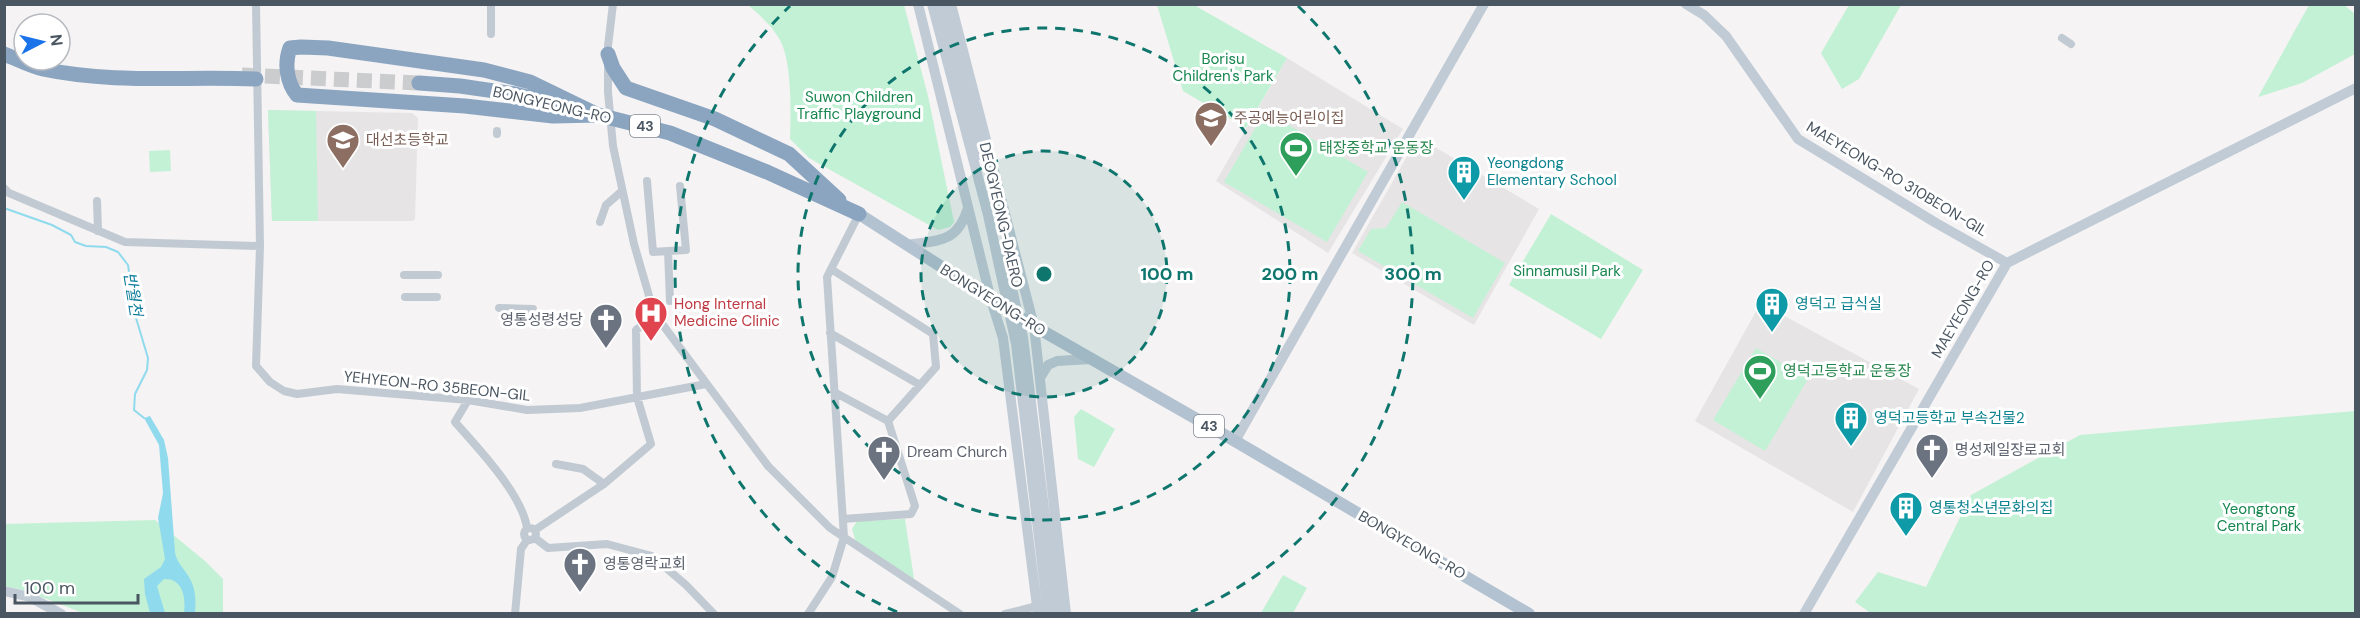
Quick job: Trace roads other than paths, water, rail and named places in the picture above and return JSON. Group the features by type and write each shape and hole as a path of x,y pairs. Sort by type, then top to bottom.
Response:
{"highway":[{"path":"290,48 328,48 484,70 530,82 598,115 553,116 465,106 297,95 290,86 287,57 290,48"},
{"path":"4,54 42,69 125,79 206,77 255,79"},
{"path":"608,54 613,68 626,88 715,119 789,154 854,212"},
{"name":"BONGYEONG-RO","path":"418,83 515,94 670,133 767,172 854,212"}],"main road":[{"path":"918,4 991,300 1003,338 1037,610"},
{"name":"DEOGYEONG-DAERO","path":"932,4 988,214 1016,344 1048,614"},
{"name":"DEOGYEONG-DAERO","path":"941,4 1023,337 1057,614"},
{"path":"951,4 1034,327 1066,614"},
{"path":"1235,441 1484,4"},
{"name":"MAEYEONG-RO 310BEON-GIL","path":"1686,4 1704,15 1726,36 1798,139 1936,223 2007,263"},
{"name":"MAEYEONG-RO","path":"1804,614 2007,263 2355,88"},
{"path":"906,245 950,237 963,224 968,208"},
{"name":"BONGYEONG-RO","path":"854,212 1034,327 1235,441 1529,614"},
{"path":"1040,378 1048,365 1057,361 1091,359"},
{"path":"4,591 30,597 61,614"}],"street":[{"name":"YEHYEON-RO 35BEON-GIL","path":"256,4 255,79 260,246 256,366 270,382 284,392 297,394 337,389 468,400 527,410 580,408 706,384"},
{"path":"491,4 491,34"},
{"path":"613,4 608,54 608,92 613,146 634,244 656,315 768,466 830,528 960,614"},
{"path":"2062,38 2071,44"},
{"path":"647,181 653,252 686,250 680,186"},
{"path":"4,188 9,193 125,242 260,246"},
{"path":"600,222 606,206 622,191"},
{"path":"97,201 98,231"},
{"path":"808,614 832,577 844,537 827,277 854,212"},
{"path":"668,251 670,301"},
{"path":"831,269 933,334 936,367 888,421"},
{"path":"404,275 438,275"},
{"path":"405,297 437,297"},
{"path":"499,308 533,309"},
{"path":"515,614 521,549 531,534 604,484 651,444 637,397 636,330 656,315"},
{"path":"831,333 920,385"},
{"path":"834,392 888,421 915,506 911,514 843,519"},
{"path":"468,400 455,422 482,452 522,507 531,534 548,548 607,544 652,556 686,585 714,614"},
{"path":"556,464 583,469 604,484"},
{"path":"1005,614 1037,610"}],"water":[{"path":"150,416 164,440 168,458 175,552 194,588 195,613 184,613 182,590 179,585 170,580 164,579 157,586 165,613 150,613 145,594 144,579 161,567 165,559 158,518 163,493 159,445 144,418"}],"waterway":[{"name":"반월천","path":"4,208 52,225 71,235 75,242 86,246 106,247 118,252 128,265 136,318 148,358 147,370 135,394 134,410 144,418"}],"tunnel":[{"path":"242,75 419,83"}],"place":[{"name":"주공예능어린이집","path":"1211,147"},
{"name":"대선초등학교","path":"343,169"},
{"name":"태장중학교 운동장","path":"1296,177"},
{"name":"Yeongdong Elementary School","path":"1464,201"},
{"name":"영덕고 급식실","path":"1772,333"},
{"name":"Hong Internal Medicine Clinic","path":"651,342"},
{"name":"영통성령성당","path":"606,349"},
{"name":"영덕고등학교 운동장","path":"1760,400"},
{"name":"영덕고등학교 부속건물2","path":"1851,447"},
{"name":"명성제일장로교회","path":"1932,479"},
{"name":"Dream Church","path":"884,481"},
{"name":"영통청소년문화의집","path":"1906,537"},
{"name":"영통영락교회","path":"580,593"}],"park label":[{"name":"Borisu Children's Park","path":"1223,68"},
{"name":"Suwon Children Traffic Playground","path":"859,106"},
{"name":"Sinnamusil Park","path":"1567,271"},
{"name":"Yeongtong Central Park","path":"2259,518"}]}
